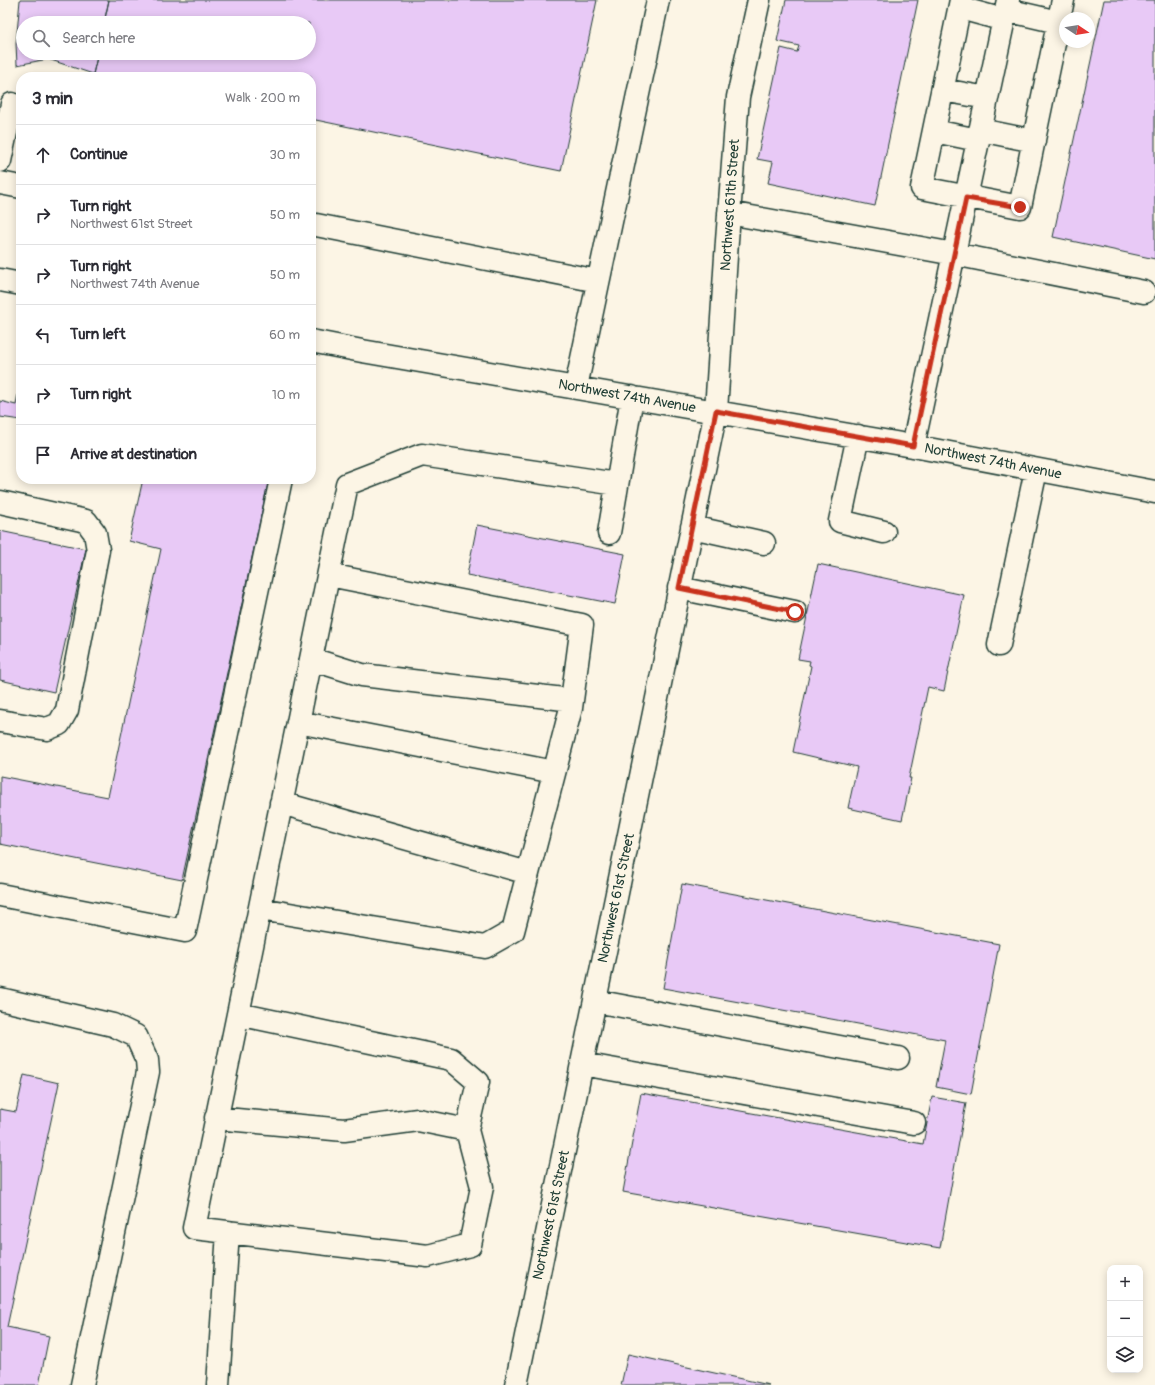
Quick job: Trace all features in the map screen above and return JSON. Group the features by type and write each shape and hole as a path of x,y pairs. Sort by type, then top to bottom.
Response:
{"street":[{"path":"576,388 658,0"},
{"name":"Northwest 61th Street","path":"716,411 738,97 759,0"},
{"path":"1058,22 1006,10 961,4 922,188 966,198 1020,207 1063,0"},
{"path":"913,446 1006,10"},
{"path":"943,90 987,98"},
{"path":"0,161 12,104"},
{"path":"934,131 1034,141"},
{"path":"0,183 16,186"},
{"path":"729,213 954,254 1144,292"},
{"path":"316,225 598,281"},
{"path":"0,280 16,283"},
{"name":"Northwest 74th Avenue","path":"316,342 858,436 1155,492"},
{"path":"609,533 632,397"},
{"name":"Northwest 61st Street","path":"516,1385 716,411"},
{"path":"858,436 840,521 884,532"},
{"path":"238,1014 451,1059 478,1082 467,1130 482,1187 470,1245 428,1256 194,1228 281,803 348,484 422,455 617,484"},
{"path":"999,645 1036,470"},
{"path":"0,895 185,931 280,484"},
{"path":"0,502 86,521 95,533 98,550 67,710 59,724 47,729 0,721"},
{"path":"692,527 764,544"},
{"path":"260,909 485,947 513,932 571,708 582,626 329,574"},
{"path":"679,588 795,612"},
{"path":"311,659 362,676 572,700"},
{"path":"298,722 554,772"},
{"path":"281,803 528,874"},
{"path":"0,999 113,1025 136,1036 147,1060 148,1072 82,1385"},
{"path":"595,1001 898,1058"},
{"path":"582,1064 914,1123"},
{"path":"216,1118 344,1130 418,1120 467,1130"},
{"path":"218,1385 228,1232"}],"building":[{"path":"20,0 109,0 106,16 19,16"},
{"path":"109,0 597,0 561,171 316,120 316,72 93,72 96,60 316,60 316,16 106,16"},
{"path":"786,0 918,0 875,206 768,183 773,162 757,159 781,48 797,52 799,46 777,41"},
{"path":"1104,0 1155,0 1155,259 1053,237 1094,48 1095,48"},
{"path":"17,60 43,60 17,65"},
{"path":"51,60 96,60 93,72 87,72"},
{"path":"0,401 16,405 16,419 0,417"},
{"path":"142,484 268,484 182,880 0,844 0,776 108,797 161,549 129,541"},
{"path":"477,525 625,554 615,604 467,575"},
{"path":"0,531 86,549 54,692 0,680"},
{"path":"818,564 964,595 944,691 928,687 902,820 848,808 857,767 793,752 811,666 809,665 810,661 798,659"},
{"path":"682,884 999,944 971,1094 936,1087 945,1040 663,988"},
{"path":"24,1075 59,1083 7,1327 49,1336 39,1385 0,1385 0,1109 16,1112"},
{"path":"641,1093 923,1144 932,1097 966,1103 940,1248 623,1192"},
{"path":"628,1354 769,1385 621,1385"}],"route":[{"path":"795,612 679,588 716,411 913,446 966,198 1020,207"}]}
